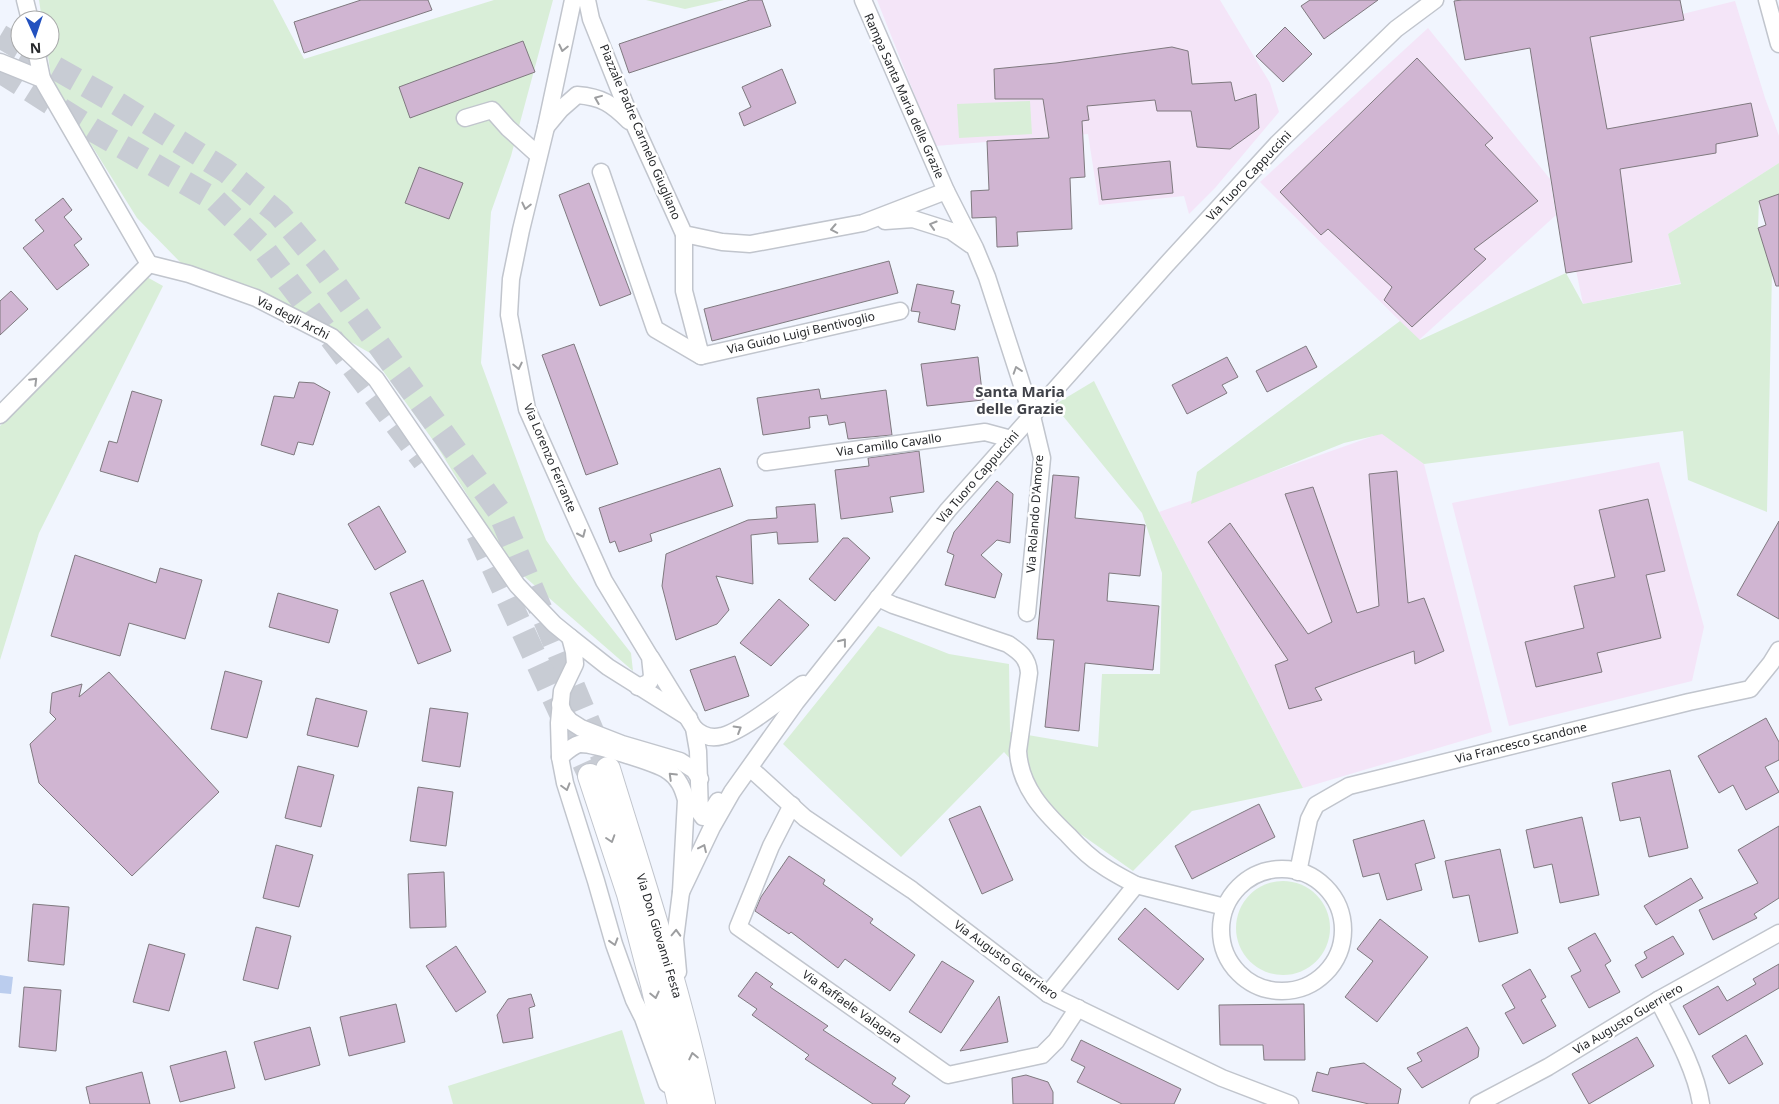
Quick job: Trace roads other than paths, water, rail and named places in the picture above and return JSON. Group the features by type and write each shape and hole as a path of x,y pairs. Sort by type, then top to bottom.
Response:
{"main road":[{"name":"Via Don Giovanni Festa","path":"680,1104 653,985 599,773 678,1000 691,1046 703,1104"}],"street":[{"name":"Via Lorenzo Ferrante","path":"572,0 546,126 511,279 509,315 527,409 604,580 692,723"},
{"name":"Piazzale Padre Carmelo Giugliano","path":"587,0 591,19 636,128 684,234 722,242 750,244 864,223 913,219 951,231 975,248"},
{"name":"Rampa Santa Maria delle Grazie","path":"862,0 946,191 975,248"},
{"name":"Via Tuoro Cappuccini","path":"681,892 712,827 732,792 796,702 948,510 1278,143 1396,29 1435,0"},
{"path":"1772,10 1779,44"},
{"path":"0,415 149,264 42,78 38,60"},
{"path":"0,62 42,78"},
{"path":"546,126 561,109 578,95 595,97 617,109 636,128"},
{"path":"464,118 492,110 508,128 538,155"},
{"path":"601,172 655,329 701,356"},
{"name":"Piazzale Padre Carmelo Giugliano","path":"864,223 946,191"},
{"path":"684,234 684,291 701,356"},
{"name":"Via Rolando D'Amore","path":"975,248 987,278 1032,416 1042,458 1027,614"},
{"name":"Via degli Archi","path":"149,264 189,274 256,298 332,337 376,379 517,585 530,601 554,624 608,667 692,723 700,734 720,737 727,735 759,716 820,672"},
{"name":"Via Guido Luigi Bentivoglio","path":"701,356 900,311"},
{"name":"Via Camillo Cavallo","path":"766,462 985,432 1012,439"},
{"path":"878,598 893,605 1008,644 1019,651 1025,658 1028,666 1018,751 1019,763 1024,781 1046,813 1101,865 1136,885 1225,907"},
{"path":"570,637 574,652 574,664 562,691 560,704 560,757 565,783 614,944 659,1065 676,1104"},
{"name":"Via Francesco Scandone","path":"1298,872 1309,819 1316,805 1349,786 1689,702 1750,689 1779,650"},
{"path":"638,687 648,683 652,676 650,656"},
{"path":"570,676 585,667 596,665 608,667"},
{"path":"560,704 564,714 570,721 581,728 622,744 680,761 694,770 700,780"},
{"path":"692,723 698,751 700,813 703,817 708,817 718,800 732,792"},
{"path":"560,757 573,746 586,744 643,760 668,770 682,786 686,800 681,892 675,939 678,1000"},
{"name":"Via Augusto Guerriero","path":"750,768 805,818 912,890 1048,994 1222,1078 1290,1104"},
{"name":"Via Raffaele Valagara","path":"792,805 771,846 738,927 948,1075 1042,1054 1056,1041 1078,1008"},
{"path":"1281,869 1298,872 1317,880 1332,895 1341,914 1343,936 1338,956 1326,973 1309,986 1288,991 1267,990 1248,981 1233,967 1223,948 1220,927 1225,907 1234,892 1247,880 1263,872 1281,869"},
{"path":"1048,994 1136,885"},
{"name":"Via Augusto Guerriero","path":"1478,1104 1548,1067 1658,1000 1779,933"},
{"path":"1658,1000 1678,1038 1700,1092 1702,1104"}],"water":[{"path":"0,975 13,977 11,994 0,993"}],"tunnel":[{"path":"0,36 10,42"},
{"path":"42,60 110,99 226,171 279,214 319,262 499,511 608,769"},
{"path":"0,71 95,131 215,200 260,244 424,461"},
{"path":"478,534 590,776"}],"district":[{"name":"Santa Maria delle Grazie","path":"1020,400"}]}
